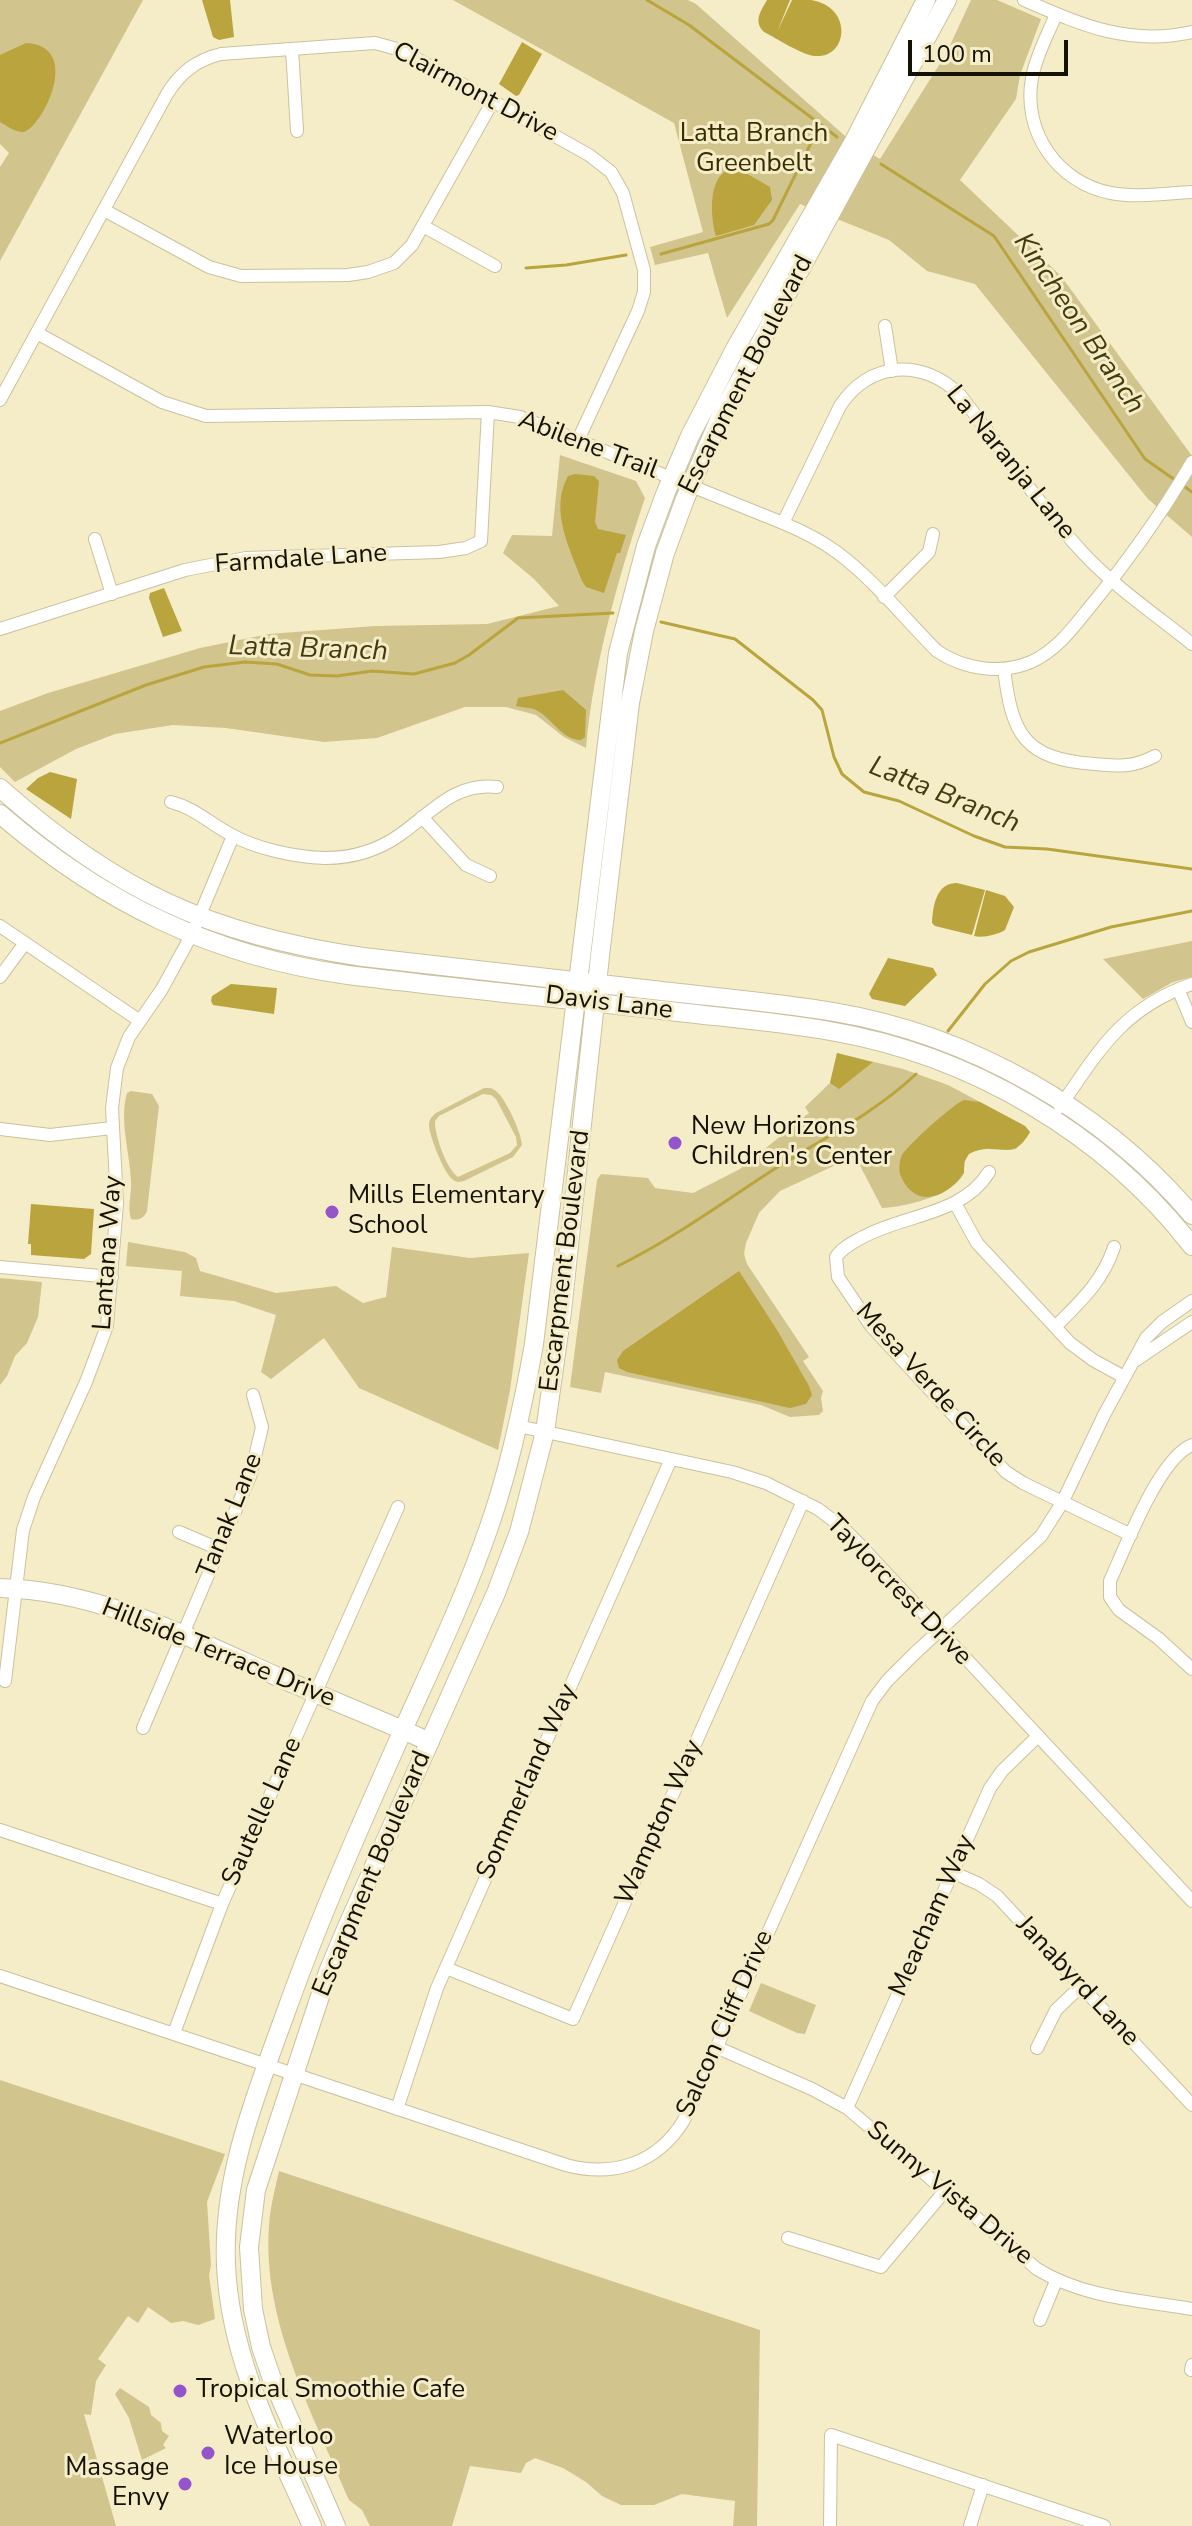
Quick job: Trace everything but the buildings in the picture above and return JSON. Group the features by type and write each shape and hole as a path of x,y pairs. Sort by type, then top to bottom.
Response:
{"main road":[{"name":"Escarpment Boulevard","path":"312,2526 256,2404 230,2313 226,2264 228,2213 239,2148 307,1951 467,1588 489,1527 518,1426 534,1344 618,653 646,546 672,478 716,383 834,178 926,0"},
{"name":"Escarpment Boulevard","path":"336,2526 261,2347 253,2309 249,2247 256,2190 328,1972 484,1622 514,1544 545,1432 562,1311 626,734 644,631 665,553 690,486 731,396 947,0"},
{"path":"607,732 626,734"},
{"name":"Davis Lane","path":"0,788 36,820 108,872 196,926"},
{"name":"Davis Lane","path":"0,814 54,858 95,886 143,912 196,926 305,948 597,993 834,1012 915,1032 1024,1079 1152,1199 1192,1246"},
{"name":"Davis Lane","path":"1057,1111 1091,1122 1123,1148 1192,1215"},
{"name":"Hillside Terrace Drive","path":"7,1588 66,1596 116,1609 183,1634 430,1742"},
{"path":"265,2423 287,2414"}],"street":[{"path":"1024,0 1097,29 1133,37 1192,32"},
{"path":"1056,14 1037,60 1030,93 1036,132 1052,159 1081,182 1112,193 1192,192"},
{"name":"Clairmont Drive","path":"0,400 167,94 184,71 221,54 385,44 589,155 605,166 623,193 644,278 641,303 578,440"},
{"path":"292,49 297,131"},
{"path":"104,210 209,267 241,276 348,275 381,269 407,252 493,101"},
{"path":"423,226 495,266"},
{"path":"885,326 892,371"},
{"name":"Abilene Trail","path":"37,333 162,402 206,416 488,412 520,417 783,523 837,552 944,656 968,666 1004,669 1033,661 1054,648 1112,581 1160,517 1192,462"},
{"name":"La Naranja Lane","path":"783,523 844,398 864,380 892,371 919,370 938,376 952,387 1068,537 1112,581 1192,644"},
{"name":"Farmdale Lane","path":"0,629 185,570 246,558 439,552 475,545 481,541 488,412"},
{"path":"884,597 925,557 933,534"},
{"path":"95,539 112,594"},
{"path":"1004,669 1008,704 1014,723 1029,742 1048,756 1069,762 1128,767 1155,756"},
{"path":"171,802 193,809 233,836 263,847 324,858 374,849 400,835 438,804 465,789 497,787"},
{"path":"422,817 458,859 490,876"},
{"name":"Lantana Way","path":"5,1681 7,1588 28,1512 104,1337 117,1203 112,1094 117,1068 129,1037 162,989 196,926 233,836"},
{"path":"0,926 140,1021"},
{"path":"0,977 25,943"},
{"path":"1057,1111 1102,1044 1115,1031 1143,1009 1192,984"},
{"path":"1178,989 1192,1022"},
{"path":"0,1129 50,1135 112,1128"},
{"path":"989,1172 976,1189 955,1203 977,1243 1076,1348 1124,1377"},
{"name":"Mesa Verde Circle","path":"955,1203 886,1225 864,1236 838,1253 836,1273 855,1304 890,1348 999,1465 1023,1483 1131,1535"},
{"path":"1056,1326 1094,1287 1114,1247"},
{"path":"0,1267 112,1277"},
{"name":"Salcon Cliff Drive","path":"0,1976 566,2165 593,2170 634,2164 663,2145 678,2130 869,1708 887,1681 1041,1536 1062,1503 1146,1338 1192,1301"},
{"name":"Salcon Cliff Drive","path":"1136,1360 1192,1322"},
{"name":"Tanak Lane","path":"143,1728 259,1449 262,1427 253,1395"},
{"name":"Taylorcrest Drive","path":"518,1426 752,1478 782,1489 831,1518 1192,1901"},
{"path":"1192,1445 1186,1447 1166,1469 1110,1581 1111,1601 1119,1610 1158,1638 1192,1669"},
{"name":"Sommerland Way","path":"397,2109 446,1968 671,1459"},
{"name":"Wampton Way","path":"446,1968 573,2019 803,1501"},
{"name":"Sautelle Lane","path":"174,2033 222,1904 398,1507"},
{"path":"179,1532 219,1549"},
{"name":"Meacham Way","path":"847,2108 990,1788 1002,1771 1037,1737"},
{"path":"0,1830 222,1904"},
{"name":"Janabyrd Lane","path":"952,1872 997,1896 1192,2105"},
{"path":"1037,2048 1056,2010 1080,1987"},
{"name":"Sunny Vista Drive","path":"716,2047 812,2089 847,2108 1037,2269 1056,2281 1091,2293 1192,2309"},
{"path":"788,2238 881,2267 944,2192"},
{"path":"1040,2320 1056,2281"},
{"path":"830,2526 831,2435 1104,2526"},
{"path":"970,2526 983,2485"}],"green space":[{"path":"0,0 143,0 0,261 0,167 9,153 0,144"},
{"name":"Latta Branch Greenbelt","path":"453,0 688,0 853,143 880,159 946,54 971,0 997,0 1041,19 1020,75 1016,99 960,180 1061,276 1192,456 1192,537 1148,499 975,284 927,271 889,240 800,204 727,318 708,253 655,265 650,247 703,232 674,123"},
{"path":"560,455 636,481 645,498 608,621 586,748 564,737 536,715 506,707 465,707 377,738 324,742 226,728 173,725 115,734 76,749 15,782 0,767 0,711 48,693 200,648 269,634 375,626 487,624 559,606 534,579 503,553 512,535 552,536"},
{"path":"1192,941 1192,977 1173,982 1143,999 1103,959"},
{"path":"837,1053 903,1069 948,1085 1025,1126 1030,1132 1016,1149 987,1149 968,1154 961,1178 946,1191 924,1200 882,1208 855,1156 780,1191 759,1213 746,1243 744,1254 747,1264 809,1357 803,1361 823,1391 823,1411 819,1415 790,1417 761,1405 605,1372 601,1393 570,1387 597,1180 601,1174 648,1178 655,1188 693,1193 740,1169 809,1113 805,1107 830,1083"},
{"path":"484,1088 492,1088 508,1108 522,1145 513,1157 464,1181 455,1181 437,1153 429,1129 431,1117","holes":["483,1094 491,1095 516,1137 517,1145 510,1153 458,1177 442,1151 435,1121"]},
{"path":"127,1093 152,1094 159,1106 147,1211 136,1220 131,1219 130,1214 131,1181 124,1126"},
{"path":"128,1242 185,1252 196,1258 200,1271 276,1293 336,1286 363,1303 386,1297 392,1247 470,1258 529,1253 510,1390 498,1450 359,1388 324,1338 271,1379 261,1372 276,1315 234,1301 180,1296 182,1271 126,1266"},
{"path":"0,1278 42,1282 38,1317 27,1343 15,1356 0,1385"},
{"path":"761,1983 816,2005 805,2034 749,2011"},
{"path":"0,2080 225,2154 207,2202 209,2275 215,2319 198,2325 183,2321 171,2323 148,2307 138,2323 128,2316 98,2359 106,2365 96,2381 91,2415 84,2414 116,2526 0,2526"},
{"path":"279,2171 760,2330 757,2526 733,2526 735,2501 682,2494 654,2505 621,2505 602,2496 563,2468 535,2458 526,2463 521,2473 470,2466 452,2526 370,2526 362,2510 349,2500 306,2401 273,2297 269,2262 270,2219"},
{"path":"120,2388 149,2407 151,2415 161,2423 162,2431 169,2436 163,2445 166,2448 142,2460 129,2418 115,2394"}],"shaded area":[{"path":"202,0 230,0 234,37 219,40 213,37"},
{"path":"767,0 790,0 777,32 792,0 811,0 825,5 840,22 840,41 826,55 815,56 796,50 761,28 759,20"},
{"path":"522,42 542,54 516,96 499,84"},
{"path":"26,43 44,48 53,58 55,72 47,104 39,118 23,132 0,122 0,55"},
{"path":"737,168 770,187 772,200 754,225 716,236 712,206 716,184 727,170"},
{"path":"568,476 594,476 599,481 595,522 598,529 626,535 604,593 586,587 582,581 563,529 560,502"},
{"path":"164,588 182,631 163,637 149,598 150,593"},
{"path":"563,690 586,710 585,737 581,740 563,733 536,710 516,706 518,698"},
{"path":"50,772 77,779 71,819 26,789"},
{"path":"957,883 985,890 972,935 932,923 940,891"},
{"path":"986,890 1005,896 1014,907 1005,930 990,936 974,936"},
{"path":"888,958 933,968 937,975 905,1006 872,999 869,994"},
{"path":"231,984 277,988 274,1014 213,1005 212,996"},
{"path":"837,1053 873,1062 839,1089 830,1083"},
{"path":"964,1100 980,1102 1025,1126 1030,1132 1023,1142 1010,1150 988,1149 969,1154 964,1162 964,1173 940,1194 930,1197 913,1193 900,1174 902,1155 931,1125"},
{"path":"31,1204 94,1209 91,1254 84,1259 31,1255 31,1244 28,1244"},
{"path":"739,1271 809,1386 812,1395 806,1404 790,1408 619,1368 617,1360 623,1351"}],"waterway":[{"name":"Kincheon Branch","path":"647,0 689,25 837,137"},
{"path":"661,254 769,224 821,126"},
{"name":"Kincheon Branch","path":"881,164 994,236 1145,459 1175,480"},
{"path":"526,268 626,255"},
{"name":"Kincheon Branch","path":"1181,484 1192,492"},
{"name":"Latta Branch","path":"0,743 146,685 204,667 245,662 277,664 310,675 337,676 372,671 414,674 455,663 518,618 613,613"},
{"name":"Latta Branch","path":"661,622 735,639 813,700 822,710 834,757 842,774 864,792 899,801 1005,847 1047,849 1192,869"},
{"path":"948,1031 985,984 1011,961 1029,952 1111,927 1192,911"},
{"path":"618,1266 680,1231 850,1123 916,1074"}],"place":[{"name":"New Horizons Children's Center","path":"675,1143"},
{"name":"Mills Elementary School","path":"332,1212"},
{"name":"Tropical Smoothie Cafe","path":"180,2391"},
{"name":"Waterloo Ice House","path":"208,2453"},
{"name":"Massage Envy","path":"185,2484"}]}
